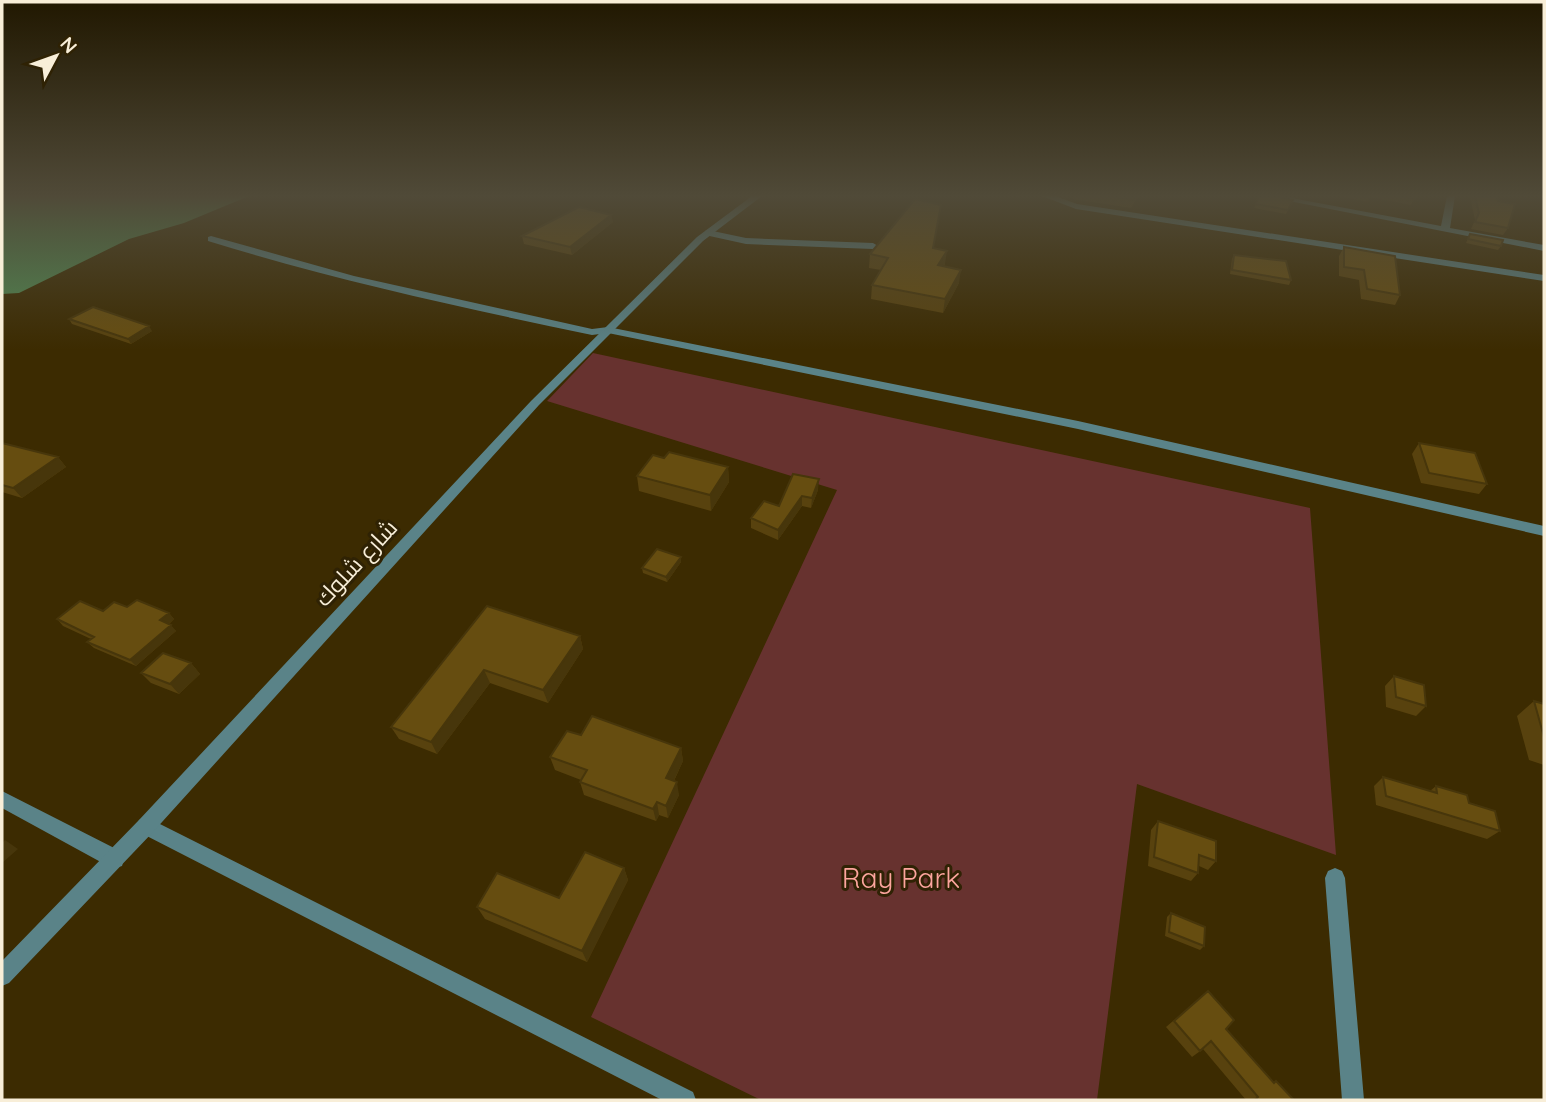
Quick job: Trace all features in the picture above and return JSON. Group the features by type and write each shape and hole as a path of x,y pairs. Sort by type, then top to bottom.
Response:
{"street":[{"path":"237,247 277,260 441,300 592,332 608,330 1078,425 1544,531"},
{"name":"شارع شلوك","path":"2,976 116,859 535,403 626,309 692,247"},
{"path":"1345,247 1544,278"},
{"path":"2,799 116,859"},
{"path":"146,826 685,1100"},
{"path":"1335,878 1353,1100"}],"green space":[{"name":"Ray Park","path":"593,353 1310,508 1336,855 1137,784 1097,1100 761,1100 591,1017 837,490 547,401"}],"shaded area":[{"path":"2,247 112,247 19,293 2,294"}],"building":[{"path":"875,247 933,247 947,251 938,265 961,270 945,299 872,285 888,258 870,254"},
{"path":"1344,247 1395,256 1400,295 1367,289 1364,270 1344,267"},
{"path":"1234,255 1286,261 1291,280 1232,270"},
{"path":"93,307 149,326 128,339 69,319"},
{"path":"2,443 58,457 13,488 2,485"},
{"path":"1419,443 1475,453 1487,484 1429,473"},
{"path":"669,452 728,467 710,495 637,476 653,455 664,458"},
{"path":"793,474 819,479 812,498 802,496 778,530 751,518 764,501 779,506"},
{"path":"657,549 681,557 666,577 642,568"},
{"path":"137,600 169,613 160,620 171,625 130,660 87,642 94,637 57,619 80,601 103,611 114,602 127,607"},
{"path":"487,606 580,636 543,690 484,670 431,742 391,727"},
{"path":"163,653 191,663 170,684 141,673"},
{"path":"1394,676 1424,685 1426,706 1396,697"},
{"path":"1534,701 1544,704 1544,737"},
{"path":"592,716 681,748 666,778 677,782 666,806 657,802 653,809 580,782 587,770 550,757 567,731 581,735"},
{"path":"1383,777 1437,793 1436,786 1467,795 1469,803 1495,811 1500,831 1386,796"},
{"path":"1158,821 1216,841 1216,861 1199,855 1198,873 1154,857"},
{"path":"585,852 624,868 582,951 477,907 497,873 559,898"},
{"path":"1171,913 1205,927 1204,946 1169,932"},
{"path":"1208,991 1234,1020 1226,1029 1274,1083 1276,1081 1294,1100 1255,1100 1258,1097 1211,1041 1200,1051 1174,1021"}]}
